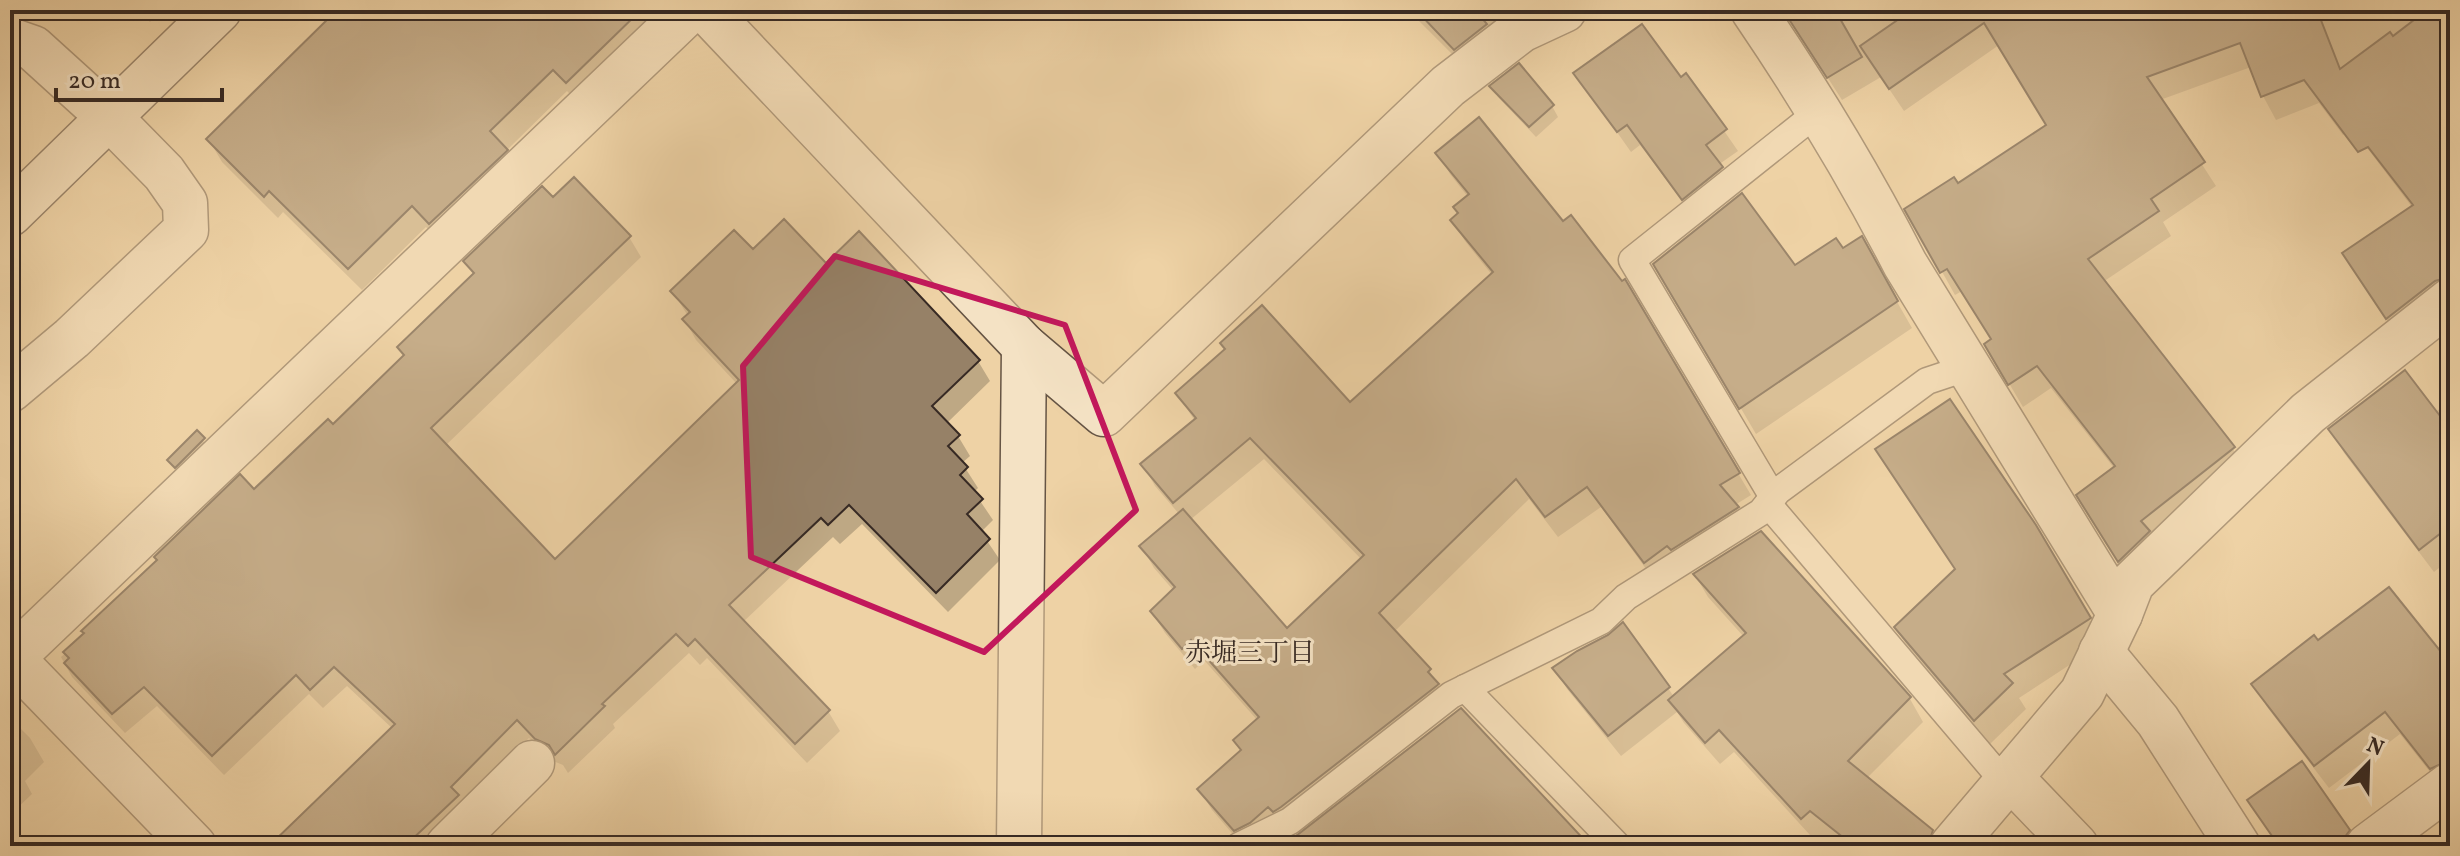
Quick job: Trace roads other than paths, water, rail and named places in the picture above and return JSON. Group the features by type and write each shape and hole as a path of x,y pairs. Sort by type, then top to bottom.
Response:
{"street":[{"path":"10,214 219,10"},
{"path":"194,846 11,657 690,10"},
{"path":"706,10 1024,346 1104,414 1448,86 1521,30 1564,10"},
{"path":"1753,10 1818,112 2120,614"},
{"path":"10,40 33,48 109,117 164,173 185,203 186,230 72,338 10,390"},
{"path":"1952,846 2082,693 2132,583 2308,413 2450,301"},
{"path":"1019,846 1024,346"},
{"path":"2101,652 2158,721 2238,846"},
{"path":"448,846 532,763"},
{"path":"2007,780 2076,846"},
{"path":"2368,846 2450,785"}],"lane":[{"path":"1818,112 1632,260 1771,500 2007,780"},
{"path":"1239,846 1290,821 1439,704 1601,621 1626,597 1761,512 1778,491 1927,381 1969,367"},
{"path":"1465,688 1618,846"}],"district":[{"name":"赤堀三丁目","path":"1250,652"}]}
